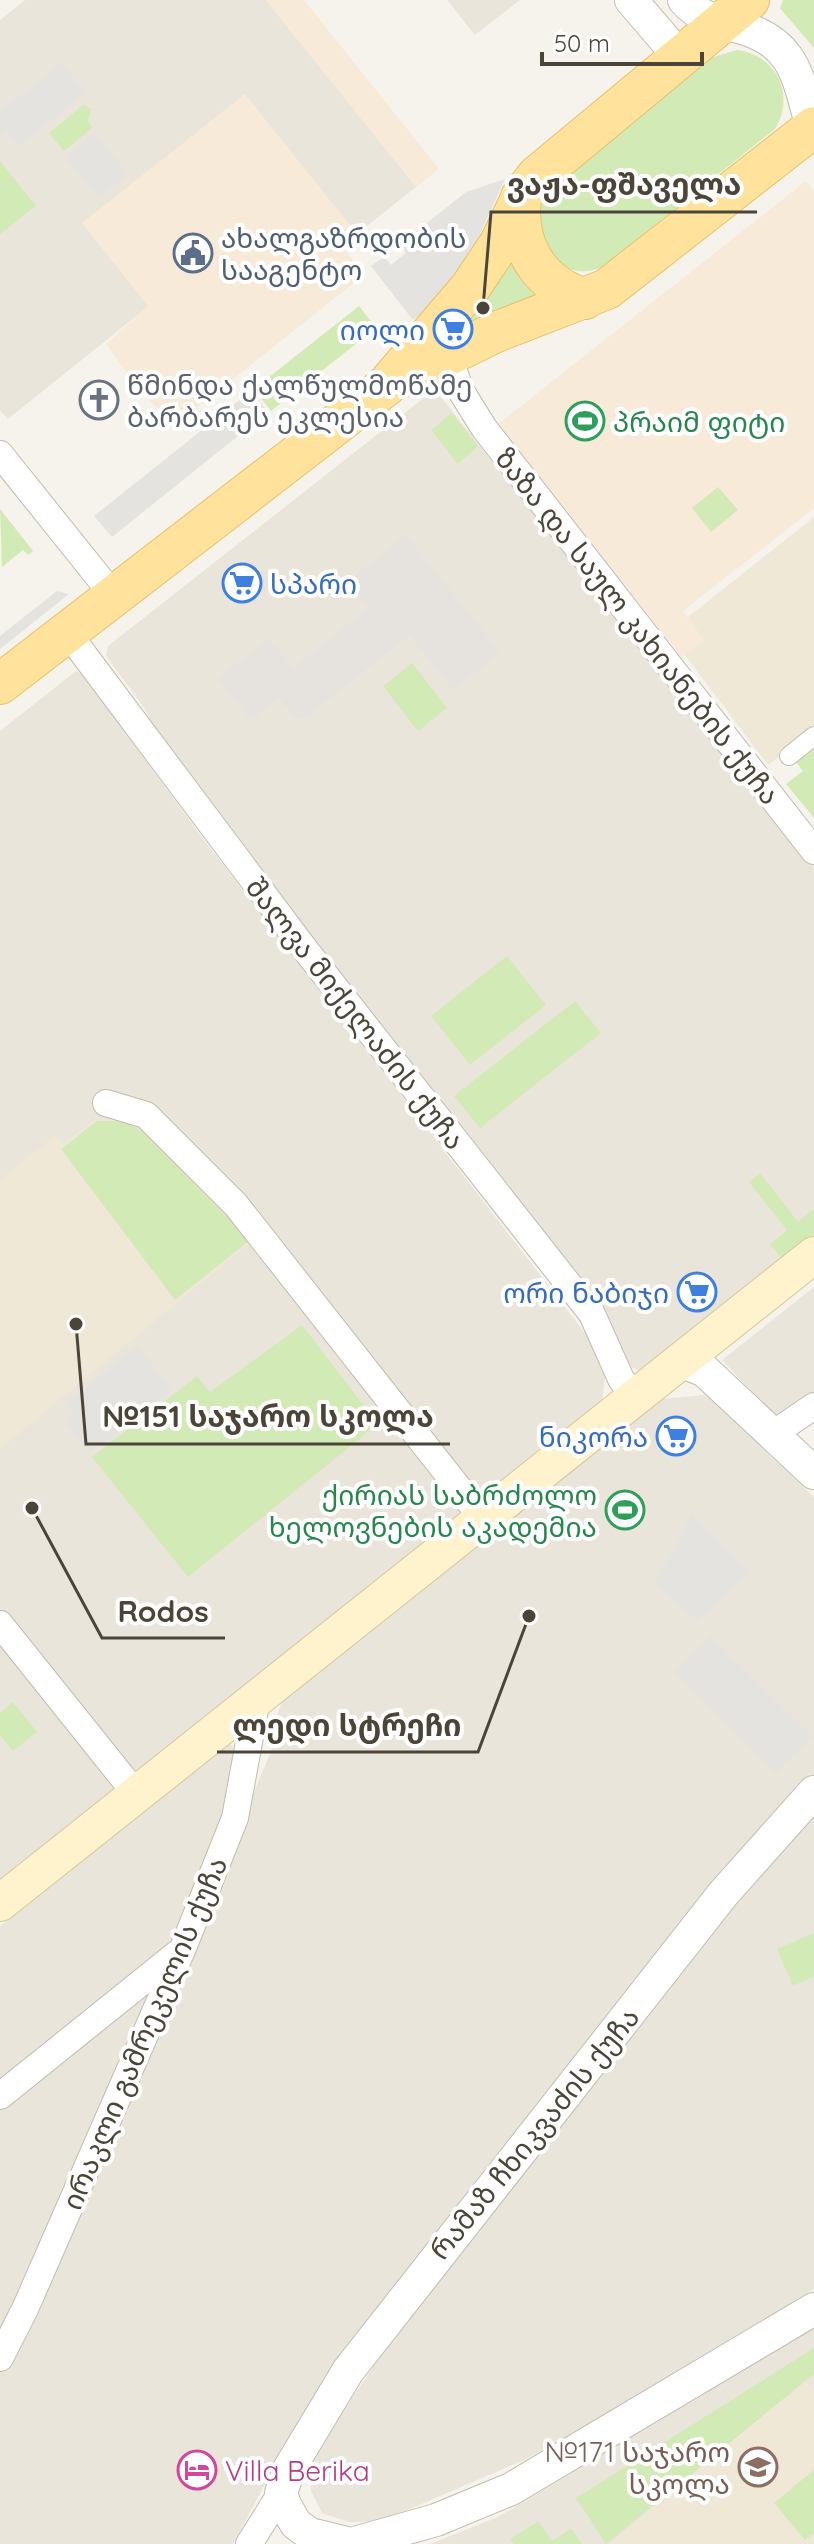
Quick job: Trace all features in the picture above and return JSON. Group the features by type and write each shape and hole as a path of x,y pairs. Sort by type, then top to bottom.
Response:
{"main road":[{"path":"386,386 470,288 500,243 521,197 546,167 734,12"},
{"path":"0,684 386,386 507,327 585,299 630,272 813,130"},
{"path":"521,197 519,231 526,250 557,286 585,299"},
{"path":"0,1903 814,1255"}],"street":[{"path":"684,0 734,12 752,31 775,45 800,78 813,130"},
{"path":"638,3 679,56"},
{"name":"ზაზა და საულ კახიანების ქუჩა","path":"448,355 461,391 484,428 814,851"},
{"path":"0,454 113,595"},
{"name":"შალვა მიქელაძის ქუჩა","path":"67,632 296,938 592,1314 621,1379 635,1399"},
{"path":"789,756 814,736"},
{"path":"106,1103 146,1115 236,1205 483,1519"},
{"path":"680,1361 705,1371 814,1473"},
{"path":"773,1434 814,1406"},
{"path":"0,1624 136,1794"},
{"name":"ირაკლი გამრეკელის ქუჩა","path":"0,2358 25,2309 183,1948 235,1818 257,1699"},
{"name":"რამაზ ჩხიკვაძის ქუჩა","path":"249,2544 281,2493 289,2469 348,2371 723,1894 814,1792"},
{"path":"0,2096 183,1948"},
{"path":"281,2493 296,2524 310,2534 351,2544 436,2520 522,2483 814,2309"}],"shaded area":[{"path":"25,0 266,0 416,187 357,234 244,95 149,306 8,419 0,410 0,20"},
{"path":"266,0 304,0 439,169 416,187"},
{"path":"447,0 520,0 475,35"},
{"path":"62,63 85,93 19,146 7,131 0,136 0,112"},
{"path":"245,94 357,234 342,246 364,275 175,425 138,389 106,344 148,306 82,223"},
{"path":"94,133 128,174 99,197 65,157"},
{"path":"505,179 469,258 435,303 413,320 371,266 384,257 391,265 406,253 400,244 466,192"},
{"path":"806,181 814,192 814,508 683,611 705,640 682,657 497,425"},
{"path":"251,391 268,412 112,537 94,516"},
{"path":"430,393 441,397 814,868 814,1238 642,1371 628,1366 464,1139 155,732 145,709 106,656 108,646","holes":["370,608 500,652 410,636 308,717 295,720 278,698 269,638 294,669"]},
{"path":"814,517 814,730 768,765 685,655 704,640 688,617"},
{"path":"406,535 500,652 453,690 410,636 308,717 295,720 278,698 251,720 218,679 269,638 294,668 369,608 348,581"},
{"path":"57,591 69,594 0,649 0,636"},
{"path":"76,671 83,675 204,840 588,1337 605,1375 602,1404 0,1879 0,731"},
{"path":"116,1119 144,1130 252,1241 0,1449 0,1180 55,1135 63,1145 94,1120"},
{"path":"814,1287 814,1397 778,1419 722,1360"},
{"path":"138,1346 172,1390 90,1453 64,1420 74,1412 66,1403"},
{"path":"706,1395 814,1497 814,1773 289,2439 233,2544 0,2544 0,2372 44,2286 273,1747 269,1736 284,1696 660,1399"},
{"path":"692,1514 750,1573 698,1621 655,1583"},
{"path":"711,1636 813,1737 776,1773 675,1672"},
{"path":"230,1744 244,1762 186,1929 58,2217 0,2331 0,1926"},
{"path":"814,1814 814,2289 666,2385 524,2460 382,2521 349,2522 322,2513 311,2491 309,2462 382,2354 502,2195 774,1851"},
{"path":"814,2326 814,2392 805,2381 610,2544 430,2544 498,2517"},
{"name":"№171 საჯარო სკოლა","path":"805,2381 814,2392 814,2544 610,2544"}],"green space":[{"path":"783,0 814,0 814,48 780,8"},
{"path":"737,50 751,53 762,60 778,78 783,103 775,129 602,267 585,271 571,269 560,262 550,252 544,239 541,209 544,194 707,59"},
{"path":"83,105 91,109 88,121 92,128 64,151 49,133"},
{"path":"0,161 36,206 0,234"},
{"path":"514,251 543,292 437,348"},
{"path":"359,306 376,328 271,411 254,389"},
{"path":"452,413 478,446 458,464 431,430"},
{"path":"718,487 738,510 711,532 692,508"},
{"path":"0,509 33,551 28,555 23,550 2,567"},
{"path":"412,663 447,708 418,731 383,686"},
{"path":"814,749 814,818 786,784 803,771 796,762"},
{"path":"507,956 546,1005 470,1065 431,1016"},
{"path":"575,1001 601,1033 480,1128 454,1096"},
{"path":"97,1121 121,1121 143,1131 250,1240 175,1300 61,1149"},
{"path":"760,1173 798,1222 814,1209 814,1242 786,1264 770,1244 787,1230 749,1182"},
{"path":"302,1325 378,1424 188,1577 92,1457 197,1376 210,1392"},
{"path":"13,1702 37,1732 13,1751 0,1735 0,1713"},
{"path":"814,1933 814,1976 793,1986 777,1949"},
{"path":"814,2348 814,2374 606,2544 576,2498"},
{"path":"814,2470 814,2533 805,2540 774,2503"},
{"path":"538,2521 552,2541 571,2528 582,2544 514,2544 510,2539"}],"place":[{"name":"ახალგაზრდობის სააგენტო","path":"193,253"},
{"name":"ვაჟა-ფშაველა","path":"483,308"},
{"name":"იოლი","path":"453,329"},
{"name":"წმინდა ქალწულმოწამე ბარბარეს ეკლესია","path":"99,400"},
{"name":"პრაიმ ფიტი","path":"585,421"},
{"name":"სპარი","path":"242,583"},
{"name":"ორი ნაბიჯი","path":"697,1292"},
{"name":"№151 საჯარო სკოლა","path":"76,1324"},
{"name":"ნიკორა","path":"676,1436"},
{"name":"Rodos","path":"32,1508"},
{"name":"ქირიას საბრძოლო ხელოვნების აკადემია","path":"625,1510"},
{"name":"ლედი სტრეჩი","path":"529,1616"},
{"name":"№171 საჯარო სკოლა","path":"758,2467"},
{"name":"Villa Berika","path":"197,2470"}]}
